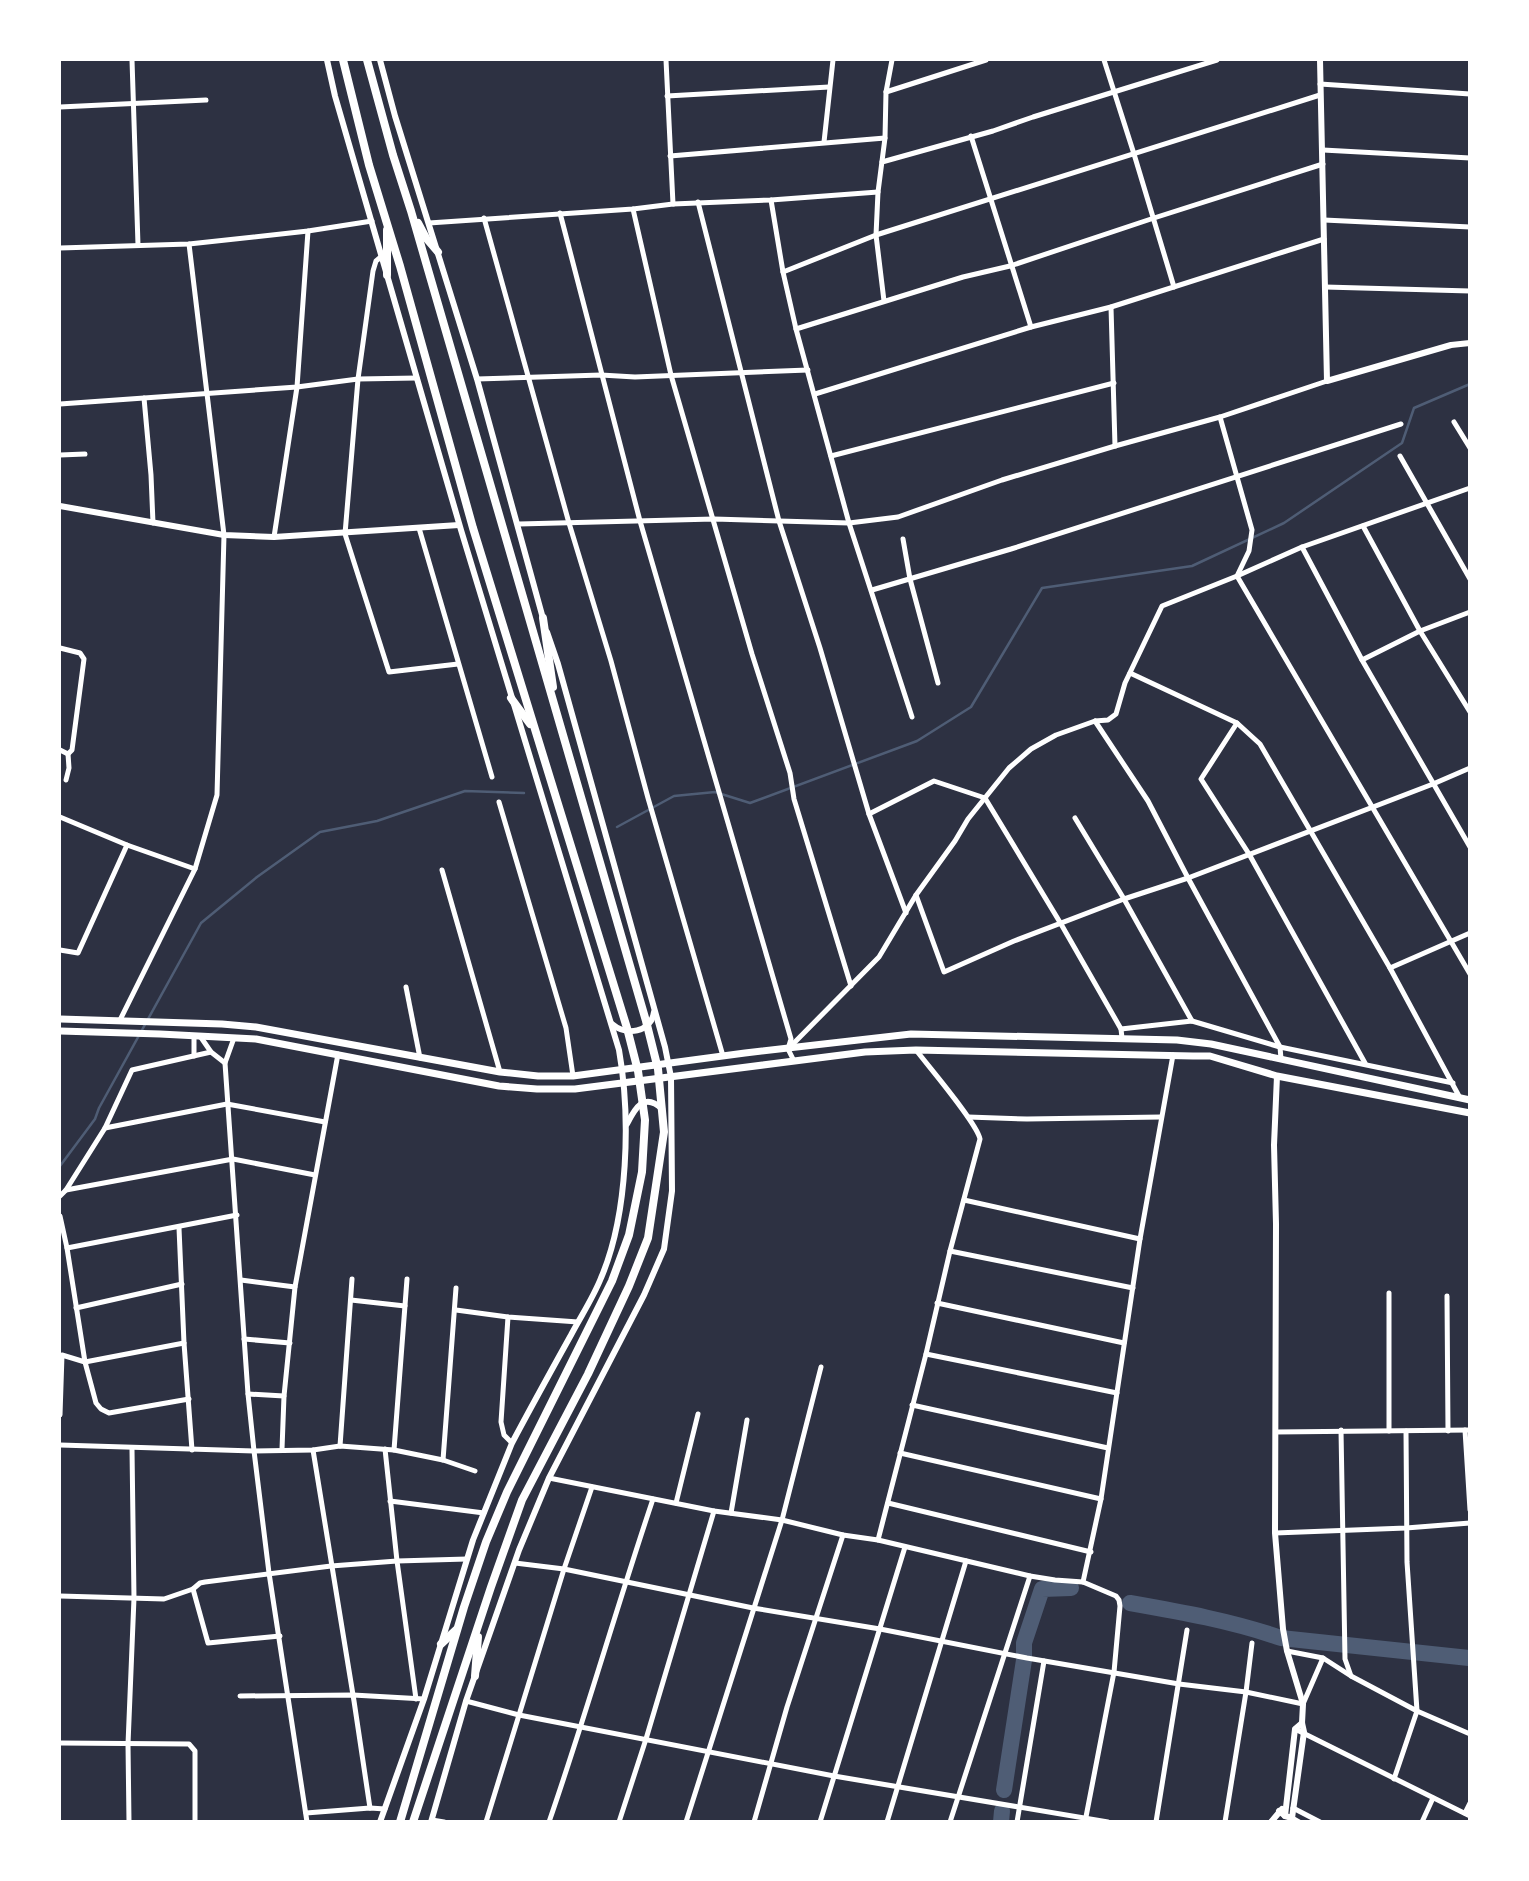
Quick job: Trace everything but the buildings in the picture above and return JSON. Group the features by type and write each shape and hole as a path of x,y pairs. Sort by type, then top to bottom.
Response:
{"highway":[{"path":"344,60 369,165 473,528 627,1028 638,1071 645,1120 642,1172 629,1235 612,1281 507,1492 486,1542 400,1822"},
{"path":"366,60 646,1021 658,1069 664,1132 648,1238 588,1374 522,1500 413,1822"},
{"path":"411,211 426,238 438,252"},
{"path":"387,275 388,224"},
{"path":"543,618 558,718"},
{"path":"512,698 534,729"},
{"path":"475,1676 479,1625"},
{"path":"441,1644 458,1628"}],"main road":[{"path":"60,1019 222,1024 272,1030 500,1072 537,1076 573,1076 622,1071 911,1034 1188,1041 1469,1100"},
{"path":"271,1042 272,1030"},
{"path":"60,1031 160,1034 271,1042 499,1086 537,1089 575,1089 624,1084 865,1052 916,1050 1210,1056 1277,1076 1469,1113"},
{"path":"1027,1053 1029,1037"}],"street":[{"path":"132,60 138,245"},
{"path":"327,60 335,96 460,526 619,1051 626,1126 624,1171 615,1230 601,1278 512,1443 467,1559 380,1822"},
{"path":"380,60 519,524 543,618 654,1007 671,1077 672,1191 664,1249 644,1295 549,1478 514,1563 466,1701 431,1821 444,1822"},
{"path":"666,60 673,204"},
{"path":"824,142 833,60"},
{"path":"884,302 876,235 885,138 886,92 892,60"},
{"path":"886,92 986,60"},
{"path":"1104,60 1174,287"},
{"path":"882,162 1000,129 1217,60"},
{"path":"1320,60 1327,381"},
{"path":"1320,84 1469,94"},
{"path":"667,96 829,87"},
{"path":"783,272 876,235 1320,95"},
{"path":"60,107 206,100"},
{"path":"971,136 1031,327"},
{"path":"670,156 885,138"},
{"path":"1323,150 1469,158"},
{"path":"796,329 963,277 1010,266 1323,164"},
{"path":"429,223 698,202 878,192"},
{"path":"771,200 796,329 849,523 912,718"},
{"path":"698,202 779,521 869,814 906,913"},
{"path":"634,209 671,375 752,654 790,773 794,799 852,986"},
{"path":"560,213 640,521 791,1040 788,1049 794,1061"},
{"path":"485,218 569,523 723,1056"},
{"path":"1324,220 1469,227"},
{"path":"60,248 189,244 372,221"},
{"path":"274,537 297,387 308,231"},
{"path":"815,394 1031,327 1111,307 1325,239"},
{"path":"122,1020 195,869 217,795 224,535 189,244"},
{"path":"382,256 376,261 373,271 358,379 345,534 389,672 458,664"},
{"path":"1325,287 1469,291"},
{"path":"1111,307 1115,446"},
{"path":"519,524 714,519 849,523 898,517 1002,480 1220,417 1327,381 1451,345 1469,343"},
{"path":"477,379 601,375 635,377 808,370"},
{"path":"60,404 297,387 358,379 417,378"},
{"path":"831,456 1114,383"},
{"path":"144,398 153,523"},
{"path":"1220,417 1252,530 1249,551 1237,576"},
{"path":"1454,422 1469,448"},
{"path":"872,590 1011,549 1401,425"},
{"path":"60,455 85,454"},
{"path":"1400,456 1469,579"},
{"path":"788,1049 879,957 916,895 968,819 1009,768 1031,749 1056,735 1095,721 1108,720 1116,714 1130,673 1162,606 1302,547 1469,488"},
{"path":"60,506 224,535 274,537 460,526"},
{"path":"1363,526 1420,631 1469,712"},
{"path":"419,528 492,777"},
{"path":"903,539 910,579 938,683"},
{"path":"1302,547 1362,660 1469,847"},
{"path":"1237,576 1469,974"},
{"path":"1362,660 1420,631 1469,611"},
{"path":"60,648 80,653 84,659 66,780"},
{"path":"1130,673 1237,723 1260,744 1390,968 1460,1098"},
{"path":"1095,721 1148,801 1280,1047 1281,1059"},
{"path":"1237,723 1201,779 1249,854 1365,1063"},
{"path":"60,750 70,752"},
{"path":"916,895 944,972 1014,941 1433,785 1469,768"},
{"path":"869,814 934,781 985,798 1061,923 1121,1029 1122,1038"},
{"path":"499,802 566,1028 573,1076"},
{"path":"60,817 195,869"},
{"path":"1075,818 1192,1021"},
{"path":"60,950 78,953 127,845"},
{"path":"442,870 500,1072"},
{"path":"1390,968 1469,933"},
{"path":"406,987 420,1058"},
{"path":"610,1023 625,1032 642,1030 653,1017 654,1007"},
{"path":"1121,1029 1192,1021 1280,1047 1452,1083"},
{"path":"197,1036 225,1063"},
{"path":"194,1056 197,1036"},
{"path":"234,1038 225,1063 248,1394 269,1573 307,1822"},
{"path":"878,1540 980,1139 968,1117 916,1050"},
{"path":"60,1196 105,1128 132,1070 211,1052"},
{"path":"282,1449 295,1287 338,1054"},
{"path":"1083,1582 1101,1499 1140,1239 1173,1055"},
{"path":"1277,1076 1274,1146 1275,1533 1283,1629 1303,1704 1304,1732 1289,1816"},
{"path":"626,1126 637,1106 654,1103 663,1110 672,1137"},
{"path":"105,1128 227,1104 325,1122"},
{"path":"968,1117 1161,1117"},
{"path":"66,1190 233,1159 315,1175"},
{"path":"964,1200 1140,1239"},
{"path":"67,1248 237,1215"},
{"path":"60,1216 85,1362 96,1404 109,1413 189,1399"},
{"path":"179,1228 192,1450"},
{"path":"950,1251 1133,1288"},
{"path":"340,1446 352,1279"},
{"path":"394,1450 407,1279"},
{"path":"241,1280 295,1287"},
{"path":"76,1308 182,1284"},
{"path":"443,1460 456,1288"},
{"path":"1389,1293 1389,1431"},
{"path":"1447,1296 1448,1431"},
{"path":"351,1300 405,1306"},
{"path":"937,1303 1124,1343"},
{"path":"456,1310 578,1322"},
{"path":"508,1317 500,1422 504,1435 512,1443"},
{"path":"244,1339 290,1343"},
{"path":"60,1415 62,1355 85,1362 184,1343"},
{"path":"926,1354 1117,1393"},
{"path":"685,1822 782,1520 821,1367"},
{"path":"248,1394 285,1396"},
{"path":"912,1405 1108,1448"},
{"path":"676,1503 698,1414"},
{"path":"731,1513 747,1420"},
{"path":"1341,1430 1345,1659 1351,1676"},
{"path":"1276,1432 1467,1430 1469,1510"},
{"path":"1394,1779 1417,1711 1406,1528 1406,1431"},
{"path":"60,1445 254,1451 313,1450 340,1446 394,1450 443,1460 475,1471"},
{"path":"129,1822 128,1744 134,1598 132,1449"},
{"path":"385,1449 397,1561 420,1699"},
{"path":"313,1450 370,1808"},
{"path":"900,1453 1101,1499"},
{"path":"549,1478 714,1511 782,1520 1030,1576 1083,1582 1116,1596 1120,1606 1114,1672 1085,1819"},
{"path":"486,1822 592,1487"},
{"path":"549,1822 582,1727 625,1581 653,1499"},
{"path":"390,1501 484,1513"},
{"path":"888,1503 1091,1552"},
{"path":"619,1822 714,1511"},
{"path":"1275,1533 1469,1523"},
{"path":"754,1822 843,1535"},
{"path":"820,1822 905,1547"},
{"path":"60,1596 164,1599 193,1589 200,1583 269,1573 397,1561 467,1559"},
{"path":"887,1822 966,1561"},
{"path":"514,1563 564,1569 753,1608 880,1629 1027,1658 1179,1684 1246,1692 1303,1704"},
{"path":"950,1822 1030,1576"},
{"path":"193,1589 208,1643 280,1636"},
{"path":"1156,1822 1187,1630"},
{"path":"1224,1822 1252,1643"},
{"path":"1287,1651 1323,1658 1417,1711 1469,1734"},
{"path":"1303,1704 1323,1658"},
{"path":"1017,1822 1044,1661"},
{"path":"240,1696 353,1695 420,1699"},
{"path":"466,1701 519,1715 834,1776 1108,1822"},
{"path":"1289,1816 1296,1729 1302,1723"},
{"path":"1296,1729 1467,1815 1469,1803"},
{"path":"60,1743 188,1744 195,1751 195,1822"},
{"path":"1422,1822 1433,1798"},
{"path":"306,1813 384,1809"},
{"path":"1271,1822 1289,1816 1320,1822"}],"waterway":[{"path":"617,827 674,796 715,792 750,803 917,741 971,707 1042,588 1192,566 1284,523 1402,443 1414,408 1470,384"},
{"path":"60,1166 95,1119 201,923 257,877 320,832 377,821 465,791 524,793"},
{"path":"1004,1790 1024,1660 1024,1643 1042,1589 1071,1588"},
{"path":"1130,1603 1225,1622 1281,1638 1469,1658"},
{"path":"1001,1822 1002,1811"}]}
